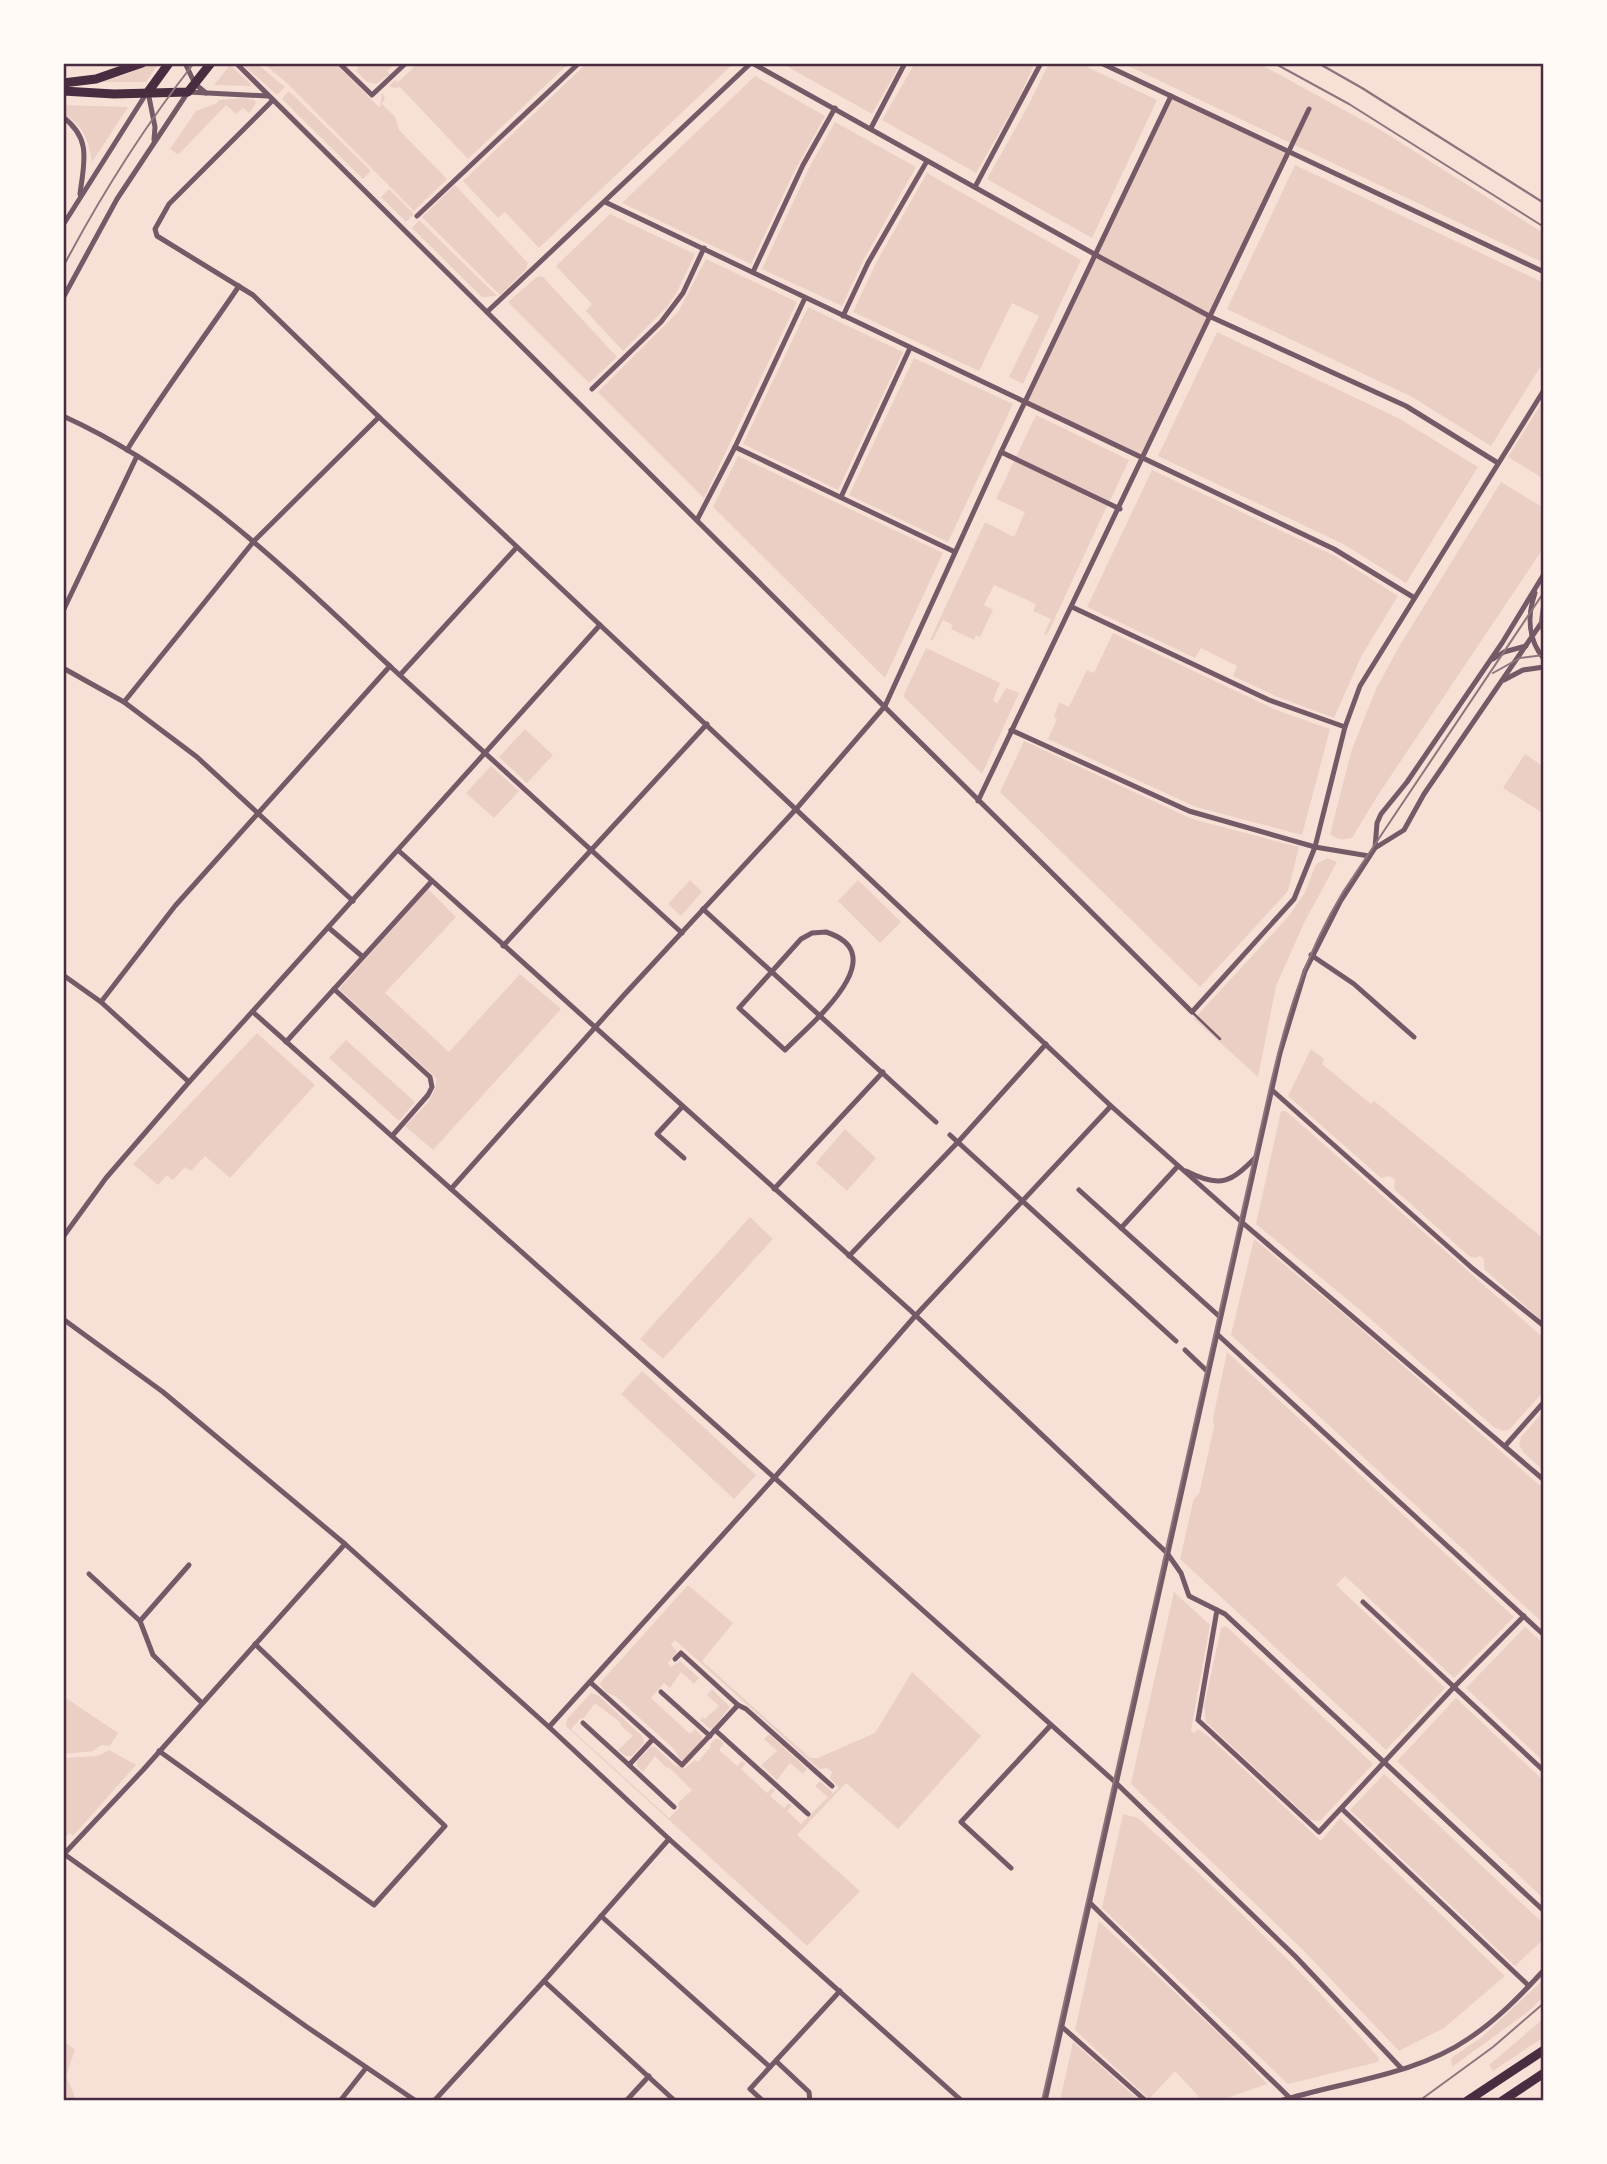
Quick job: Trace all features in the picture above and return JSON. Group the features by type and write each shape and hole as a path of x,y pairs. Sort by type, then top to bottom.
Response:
{"main road":[{"path":"63,83 96,79 142,63"},
{"path":"148,92 169,63"},
{"path":"63,91 114,94 188,92 211,63"},
{"path":"1467,2101 1544,2050"},
{"path":"1502,2101 1544,2073"}],"street":[{"path":"186,63 195,84 206,93"},
{"path":"236,63 1192,1012 1294,899 1315,847 1345,727 1360,686 1544,390"},
{"path":"339,63 372,95 406,63"},
{"path":"417,216 579,63"},
{"path":"487,312 752,63 1096,256 1212,317 1406,406 1498,463"},
{"path":"871,128 905,63"},
{"path":"975,187 1041,63"},
{"path":"1101,63 1544,272"},
{"path":"148,92 155,127 152,147"},
{"path":"63,225 148,92"},
{"path":"63,298 117,199 188,92 270,98"},
{"path":"451,1189 593,1028 797,808 885,706 1001,452 1171,96"},
{"path":"270,98 169,204 155,229 157,236 253,295 379,417 1111,1105 1242,1222 1544,1480"},
{"path":"753,272 803,165 835,108"},
{"path":"978,801 1212,317 1309,109"},
{"path":"63,117 78,132 84,144 80,197"},
{"path":"843,316 868,263 927,161"},
{"path":"605,202 1334,549 1413,597"},
{"path":"592,389 660,322 683,293 704,248"},
{"path":"127,450 156,402 239,286"},
{"path":"697,520 735,447 805,298"},
{"path":"841,497 910,348"},
{"path":"63,416 92,429 163,471 254,541 682,933"},
{"path":"124,702 254,541 379,417"},
{"path":"735,447 955,552"},
{"path":"1001,452 1120,509"},
{"path":"63,611 137,456"},
{"path":"400,675 517,547"},
{"path":"1375,848 1377,823 1381,814 1407,782 1486,666 1544,574"},
{"path":"1538,583 1531,609 1532,637 1544,659"},
{"path":"1072,607 1269,700 1345,727"},
{"path":"1045,2101 1289,1019 1311,955 1332,915 1369,856 1375,848 1404,830 1424,794 1544,619"},
{"path":"63,1237 106,1178 189,1082 600,625"},
{"path":"1486,666 1501,654 1525,646 1544,646"},
{"path":"101,1002 175,906 390,666"},
{"path":"1496,687 1515,673 1544,667"},
{"path":"63,668 124,702 197,757 354,901"},
{"path":"503,946 707,724"},
{"path":"1011,730 1189,811 1315,847 1369,856"},
{"path":"399,851 593,1028 916,1315 1167,1553 1181,1573 1189,1596 1225,1614 1544,1911"},
{"path":"286,1042 432,881"},
{"path":"703,909 936,1122"},
{"path":"329,928 363,957"},
{"path":"826,932 837,936 853,955 853,970 847,985 785,1050 739,1009 772,971 801,939 812,933 826,932"},
{"path":"1311,955 1354,984 1414,1037"},
{"path":"63,975 101,1002 189,1082"},
{"path":"334,989 430,1077 432,1087 428,1095 392,1136"},
{"path":"253,1012 1116,1783 1288,1949 1401,2068"},
{"path":"849,1256 958,1142 1046,1044"},
{"path":"774,1189 883,1072"},
{"path":"1272,1090 1472,1268 1544,1326"},
{"path":"549,1727 916,1315 1111,1105"},
{"path":"682,1107 657,1134 684,1158"},
{"path":"950,1135 1175,1341"},
{"path":"1178,1166 1201,1179 1225,1182 1241,1172 1256,1157"},
{"path":"1121,1228 1178,1166"},
{"path":"1079,1190 1220,1317"},
{"path":"63,1319 163,1392 345,1544 962,2101"},
{"path":"1217,1334 1544,1635"},
{"path":"1185,1350 1208,1372"},
{"path":"1505,1446 1544,1402"},
{"path":"345,1544 63,1854 416,2101"},
{"path":"140,1621 188,1565"},
{"path":"89,1574 140,1621 153,1655 202,1703"},
{"path":"1363,1602 1544,1771"},
{"path":"1217,1610 1198,1720 1319,1832 1524,1616"},
{"path":"159,1751 374,1905 445,1826 255,1644"},
{"path":"675,1659 681,1653 832,1786"},
{"path":"590,1682 682,1765 738,1705"},
{"path":"661,1692 710,1736"},
{"path":"583,1723 674,1807"},
{"path":"1011,1868 961,1822 1051,1725"},
{"path":"715,1730 808,1814"},
{"path":"629,1765 653,1739"},
{"path":"1342,1809 1529,1986"},
{"path":"434,2101 669,1839"},
{"path":"1089,1902 1290,2098"},
{"path":"601,1916 770,2067"},
{"path":"1280,2101 1428,2059 1468,2039 1497,2017 1544,1970"},
{"path":"544,1981 675,2101"},
{"path":"763,2101 750,2089 840,1991"},
{"path":"1061,2026 1146,2101"},
{"path":"776,2061 809,2092 810,2101"},
{"path":"340,2101 366,2068"},
{"path":"626,2101 649,2076"}],"lane":[{"path":"1192,1012 1220,1039"}],"shaded area":[{"path":"151,63 159,63 146,82 99,82 127,74"},
{"path":"241,63 256,63 285,87 277,95"},
{"path":"263,63 335,63 380,108 382,92 385,98 382,104 395,117 399,130 447,179 414,211 288,84"},
{"path":"354,63 396,63 387,71 390,74 376,84 367,82 356,71 358,68"},
{"path":"418,63 569,63 468,159 400,87 389,86 395,80 398,82"},
{"path":"587,63 724,63 731,66 539,248 505,212 498,218 463,181"},
{"path":"781,63 901,63 872,114"},
{"path":"915,63 1035,63 1018,100 976,173 882,120"},
{"path":"1049,63 1079,63 1157,100 1092,238 987,179"},
{"path":"1122,63 1258,63 1379,129 1542,232 1544,263"},
{"path":"230,65 251,84 250,86 214,85"},
{"path":"755,76 825,116 793,174 751,264 622,203"},
{"path":"289,91 371,171 363,179 282,99"},
{"path":"1171,96 1291,151 1143,458 1024,403"},
{"path":"243,98 256,103 249,113 243,108 236,114 226,105 180,153 170,149 196,111 219,100"},
{"path":"63,105 128,107 92,162 84,134 76,123 63,114"},
{"path":"835,122 916,167 864,259 842,306 762,269 809,168"},
{"path":"1295,165 1544,283 1544,361 1491,446 1412,397 1227,309"},
{"path":"927,173 1081,260 1023,384 1009,377 1039,316 1012,303 979,371 853,312 876,263"},
{"path":"455,185 528,263 526,270 500,295 422,217"},
{"path":"389,189 414,214 406,222 381,197"},
{"path":"610,214 695,254 676,294 666,308 623,351 586,311 592,304 556,266"},
{"path":"419,220 497,296 482,297 412,228"},
{"path":"706,259 797,302 704,498 598,392 678,312"},
{"path":"538,276 543,277 617,357 589,383 508,302"},
{"path":"808,307 903,352 838,490 743,444"},
{"path":"1217,332 1400,419 1478,467 1406,583 1343,544 1158,456"},
{"path":"914,358 1013,404 948,542 849,495"},
{"path":"1544,399 1544,479 1508,457"},
{"path":"1036,415 1129,460 1110,501 1016,457"},
{"path":"738,456 943,553 885,678 713,507"},
{"path":"1014,461 1107,506 1047,635 1044,634 1051,619 1033,611 1036,604 994,585 984,605 993,610 980,637 976,635 974,640 951,629 953,625 943,620 933,640 930,640 985,522 1014,537 1025,512 996,499"},
{"path":"1152,470 1335,556 1398,596 1362,655 1334,718 1278,697 1233,676 1237,666 1201,648 1195,658 1087,607"},
{"path":"1501,482 1544,508 1544,547 1352,838 1335,837 1330,834 1352,749 1376,689 1400,645"},
{"path":"1113,633 1276,710 1330,729 1302,835 1196,807 1048,739 1057,719 1054,717 1059,702 1069,707 1087,670 1094,673"},
{"path":"926,648 1000,683 993,700 997,704 1006,688 1019,693 982,774 903,696"},
{"path":"525,729 553,755 527,783 499,757"},
{"path":"1024,741 1192,819 1299,847 1288,891 1200,987 1000,792"},
{"path":"1525,754 1544,767 1544,814 1503,788"},
{"path":"491,766 519,791 494,818 466,793"},
{"path":"1328,858 1337,862 1304,923 1276,986 1258,1077 1194,1019 1288,917 1304,894 1316,864"},
{"path":"690,880 702,892 681,916 668,904"},
{"path":"858,880 901,922 880,943 838,901"},
{"path":"428,889 456,917 385,993 449,1052 520,974 561,1009 433,1150 405,1126 434,1092 436,1078 339,989"},
{"path":"257,1033 315,1085 230,1178 205,1156 191,1171 185,1167 173,1180 167,1175 158,1185 133,1164"},
{"path":"346,1040 415,1102 399,1121 329,1058"},
{"path":"1311,1049 1324,1059 1322,1064 1371,1104 1374,1101 1544,1239 1544,1323 1484,1269 1484,1259 1480,1256 1469,1256 1394,1189 1395,1180 1390,1176 1381,1178 1288,1096"},
{"path":"1281,1111 1286,1111 1544,1338 1544,1391 1510,1429 1504,1431 1495,1428 1256,1224"},
{"path":"845,1129 876,1158 847,1191 816,1163"},
{"path":"750,1217 773,1239 663,1359 640,1339"},
{"path":"1254,1239 1544,1489 1544,1624 1231,1335"},
{"path":"1227,1352 1514,1617 1454,1678 1345,1576 1336,1585 1445,1688 1386,1750 1180,1559 1194,1498 1199,1494"},
{"path":"642,1371 756,1475 734,1499 621,1394"},
{"path":"1544,1411 1544,1471 1523,1452 1519,1444 1521,1437"},
{"path":"688,1585 733,1623 702,1661 810,1758 818,1758 875,1733 912,1672 981,1736 898,1829 846,1783 797,1835 860,1891 807,1946 566,1726 567,1719 591,1693 598,1695 643,1737 644,1743 632,1756 626,1756 618,1750 633,1736 595,1703 571,1729 669,1818 679,1808 678,1803 692,1790 655,1756 643,1772 637,1766 637,1761 651,1747 655,1747 674,1765 685,1768 695,1760 698,1762 710,1744 719,1739 724,1744 719,1750 737,1766 742,1761 746,1763 741,1769 767,1793 772,1788 775,1790 770,1796 784,1808 789,1803 792,1806 787,1811 801,1824 828,1797 815,1786 820,1781 833,1793 839,1788 830,1778 832,1772 827,1768 819,1769 675,1640 671,1644 677,1652 668,1663 671,1667 680,1661 699,1678 694,1684 681,1672 670,1688 664,1683 651,1698 690,1734 695,1729 702,1736 702,1741 684,1760 603,1688 600,1683"},
{"path":"1174,1592 1210,1625 1191,1730 1194,1733 1198,1729 1208,1736 1321,1841 1340,1818 1505,1976 1444,2028 1399,2051 1304,1951 1131,1783"},
{"path":"1226,1626 1373,1764 1320,1821 1311,1820 1206,1722 1204,1706 1221,1628"},
{"path":"1525,1627 1544,1644 1544,1762 1466,1688"},
{"path":"712,1689 730,1707 710,1729 700,1720 702,1717 705,1719 719,1706 707,1695"},
{"path":"63,1696 118,1733 110,1746 101,1745 93,1751 63,1754"},
{"path":"1456,1698 1544,1781 1544,1899 1397,1761"},
{"path":"769,1734 807,1769 803,1774 790,1763 777,1780 761,1765 777,1751 764,1739"},
{"path":"109,1750 136,1765 73,1836 70,1833 63,1839 63,1758 98,1756"},
{"path":"1384,1774 1544,1924 1544,1939 1515,1966 1350,1810"},
{"path":"1123,1814 1138,1818 1232,1904 1322,1995 1379,2058 1378,2062 1288,2084 1102,1908"},
{"path":"1099,1921 1233,2047 1267,2084 1219,2101 1203,2101 1175,2071 1149,2099 1075,2030"},
{"path":"1544,1979 1544,1996 1529,2011 1452,2067 1451,2058 1482,2037"},
{"path":"1544,2018 1544,2037 1493,2071 1489,2065"},
{"path":"63,2040 75,2050 66,2076 75,2101 63,2101"},
{"path":"1073,2042 1140,2101 1060,2101"}],"tram line":[{"path":"63,267 124,162 194,63"},
{"path":"1274,63 1349,104 1544,227"},
{"path":"1042,2101 1270,1087 1290,1010 1307,963 1343,892 1544,592"},
{"path":"1543,599 1540,621 1544,642"},
{"path":"1493,673 1520,658 1544,655"},
{"path":"1419,2101 1493,2047 1544,2003"}],"railway":[{"path":"1318,63 1544,203"}]}
